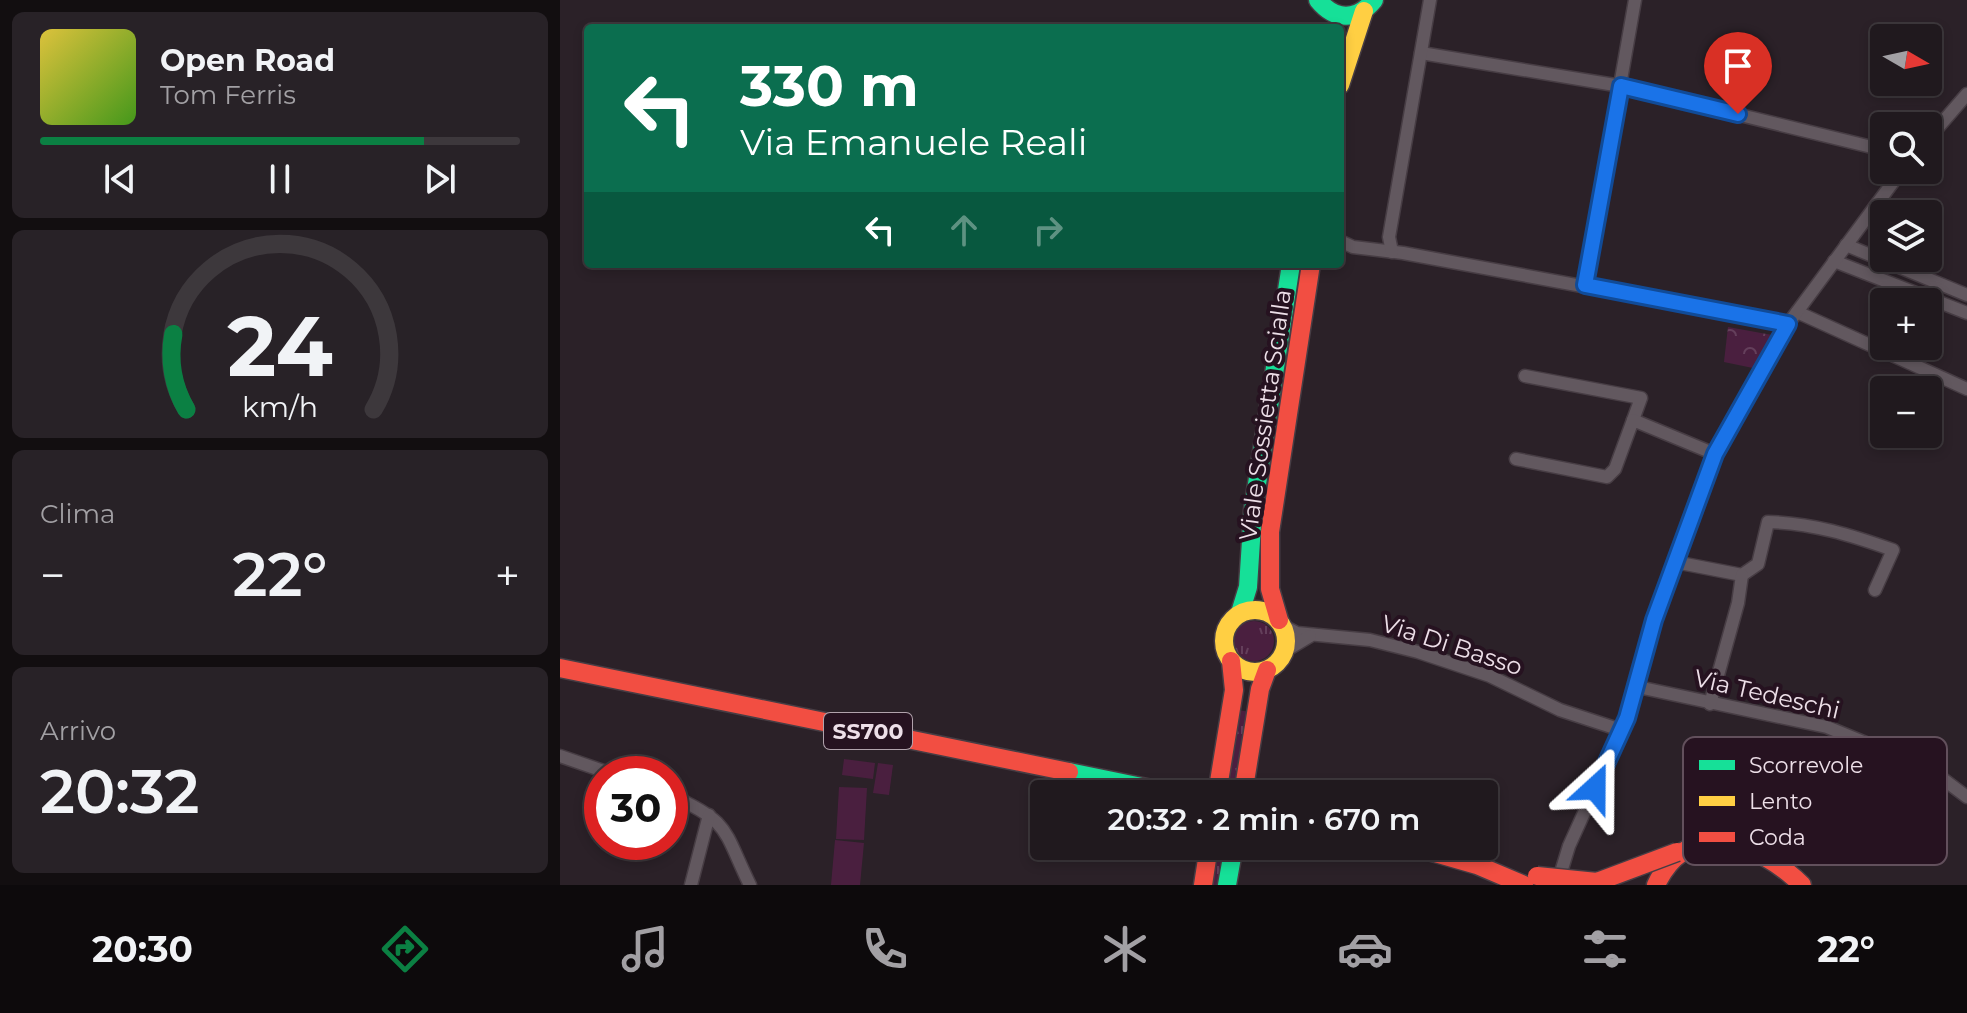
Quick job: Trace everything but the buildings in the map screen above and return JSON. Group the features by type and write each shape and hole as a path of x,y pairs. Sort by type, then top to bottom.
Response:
{"main road":[{"path":"1318,0 1334,21 1369,6"},
{"path":"1344,74 1369,6"},
{"name":"Viale Sossietta Scialla","path":"1219,780 1234,690 1231,661 1224,638 1228,626 1240,613 1248,587 1253,510 1290,268"},
{"name":"Viale Sossietta Scialla","path":"1285,651 1270,589 1270,532 1312,268"},
{"path":"1240,613 1264,610 1280,622"},
{"path":"1231,661 1248,672 1267,670 1278,662 1285,651"},
{"name":"SS700","path":"560,668 1108,780"},
{"path":"1245,780 1260,689 1267,670"},
{"path":"1460,860 1531,880 1597,882 1683,850"},
{"path":"1656,885 1665,865 1677,852"},
{"path":"1203,885 1207,860"},
{"path":"1227,885 1231,860"},
{"path":"1790,878 1802,885"}],"street":[{"path":"1392,252 1389,237 1430,0"},
{"path":"1585,285 1635,0"},
{"path":"1421,53 1621,86 1870,147"},
{"path":"1942,123 1967,94"},
{"path":"1557,885 1569,846 1638,687 1654,620 1715,454 1788,324 1892,184"},
{"path":"1846,245 1967,295"},
{"path":"1347,248 1392,252 1585,285 1788,324"},
{"path":"1834,261 1967,313"},
{"path":"1797,312 1967,389"},
{"path":"1516,459 1607,477 1615,469 1641,398 1525,376"},
{"path":"1633,420 1715,454"},
{"path":"1675,562 1742,575 1758,564 1768,522 1793,523 1842,532 1893,550 1875,590"},
{"path":"1710,704 1738,603 1742,575"},
{"name":"Via Di Basso","path":"1280,622 1310,636 1370,640 1418,652 1490,676 1560,710 1621,730"},
{"path":"1285,651 1310,636"},
{"name":"Via Tedeschi","path":"1638,687 1710,704 1747,708 1827,727 1851,737"},
{"path":"560,756 584,764"},
{"name":"Via Tedeschi","path":"1947,782 1967,797"},
{"path":"688,804 709,815 724,829 737,849 750,885"},
{"path":"691,885 709,815"}],"green space":[{"path":"1728,327 1772,335 1753,368 1724,362"},
{"path":"1254,621 1268,627 1274,641 1268,655 1254,661 1240,655 1234,641 1240,627"},
{"path":"1237,710 1251,712 1239,780 1224,780"},
{"path":"844,759 875,763 873,779 842,775"},
{"path":"878,763 893,765 889,795 873,793"},
{"path":"839,787 867,788 864,840 836,839"},
{"path":"835,840 864,843 860,885 831,885"},
{"path":"1212,860 1226,860 1221,885 1209,885"}],"traffic: fast":[{"path":"1318,0 1332,12 1346,16 1360,12 1374,0"},
{"path":"1240,613 1248,587 1253,510 1290,268"},
{"path":"1069,772 1108,780"},
{"path":"1227,885 1231,860"}],"traffic: slow":[{"path":"1344,73 1364,11"},
{"path":"1249,610 1261,610 1277,619 1284,629 1286,641 1284,653 1277,663 1261,672 1249,672 1229,658 1224,647 1224,635 1238,615 1249,610"}],"traffic: jam":[{"path":"1279,620 1270,589 1270,532 1310,268"},
{"path":"1219,780 1234,690 1231,661"},
{"path":"560,668 1069,772"},
{"path":"1245,780 1260,689 1267,670"},
{"path":"1537,876 1597,882 1677,852"},
{"path":"1656,885 1670,863 1683,852"},
{"path":"1203,885 1207,860"},
{"path":"1460,860 1524,885"},
{"path":"1777,865 1802,885"}],"route":[{"path":"1595,788 1627,718 1654,620 1715,454 1788,324 1585,285 1621,86 1738,114"}]}
